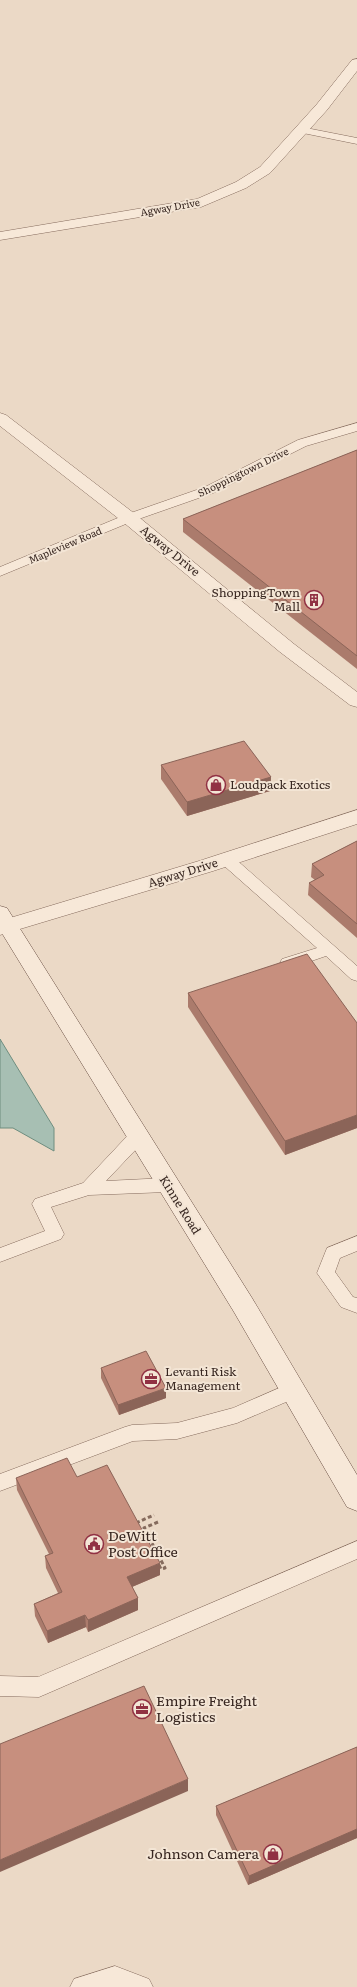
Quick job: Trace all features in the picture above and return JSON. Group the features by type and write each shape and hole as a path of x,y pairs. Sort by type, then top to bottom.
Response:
{"street":[{"name":"Agway Drive","path":"0,236 201,202 242,185 265,170 301,130 357,63"},
{"name":"Agway Drive","path":"0,418 129,518 287,648 357,701"},
{"name":"Agway Drive","path":"2,922 227,860 357,817"},
{"name":"Kinne Road","path":"2,922 238,1296 357,1499"}],"lane":[{"path":"301,130 357,141"},
{"name":"Shoppingtown Drive","path":"129,518 209,490 302,443 357,427"},
{"name":"Mapleview Road","path":"0,572 129,518"},
{"path":"227,860 357,975"},
{"path":"275,967 328,950"},
{"path":"89,1188 137,1137"},
{"path":"0,1255 55,1234 41,1204 89,1188 167,1185"},
{"path":"357,1243 333,1253 326,1273 347,1302 357,1306"},
{"path":"0,1483 132,1433 177,1431 237,1415 293,1390"},
{"path":"0,1686 39,1687 357,1550"},
{"path":"82,1987 115,1978 141,1987"}],"path":[{"path":"154,1515 134,1523 161,1569 165,1568 144,1528 158,1522"}],"shaded area":[{"path":"0,1039 54,1128 54,1151 13,1128 0,1128"}],"building":[{"name":"ShoppingTown Mall","path":"357,450 357,656 183,519"},
{"name":"Loudpack Exotics","path":"244,741 271,777 187,802 161,765"},
{"path":"357,841 357,924 309,883 324,875 312,864"},
{"path":"307,954 357,1023 357,1115 285,1141 188,993"},
{"path":"146,1351 166,1388 118,1405 101,1368"},
{"name":"DeWitt Post Office","path":"67,1458 77,1477 107,1465 160,1563 127,1577 138,1598 88,1620 85,1615 47,1631 34,1604 62,1592 45,1556 53,1553 16,1478"},
{"path":"144,1686 188,1779 0,1860 0,1744"},
{"path":"357,1747 357,1829 249,1876 216,1806"}],"place":[{"name":"ShoppingTown Mall","path":"314,600"},
{"name":"Loudpack Exotics","path":"216,785"},
{"name":"Levanti Risk Management","path":"151,1379"},
{"name":"DeWitt Post Office","path":"94,1544"},
{"name":"Empire Freight Logistics","path":"142,1709"},
{"name":"Johnson Camera","path":"273,1854"}]}
